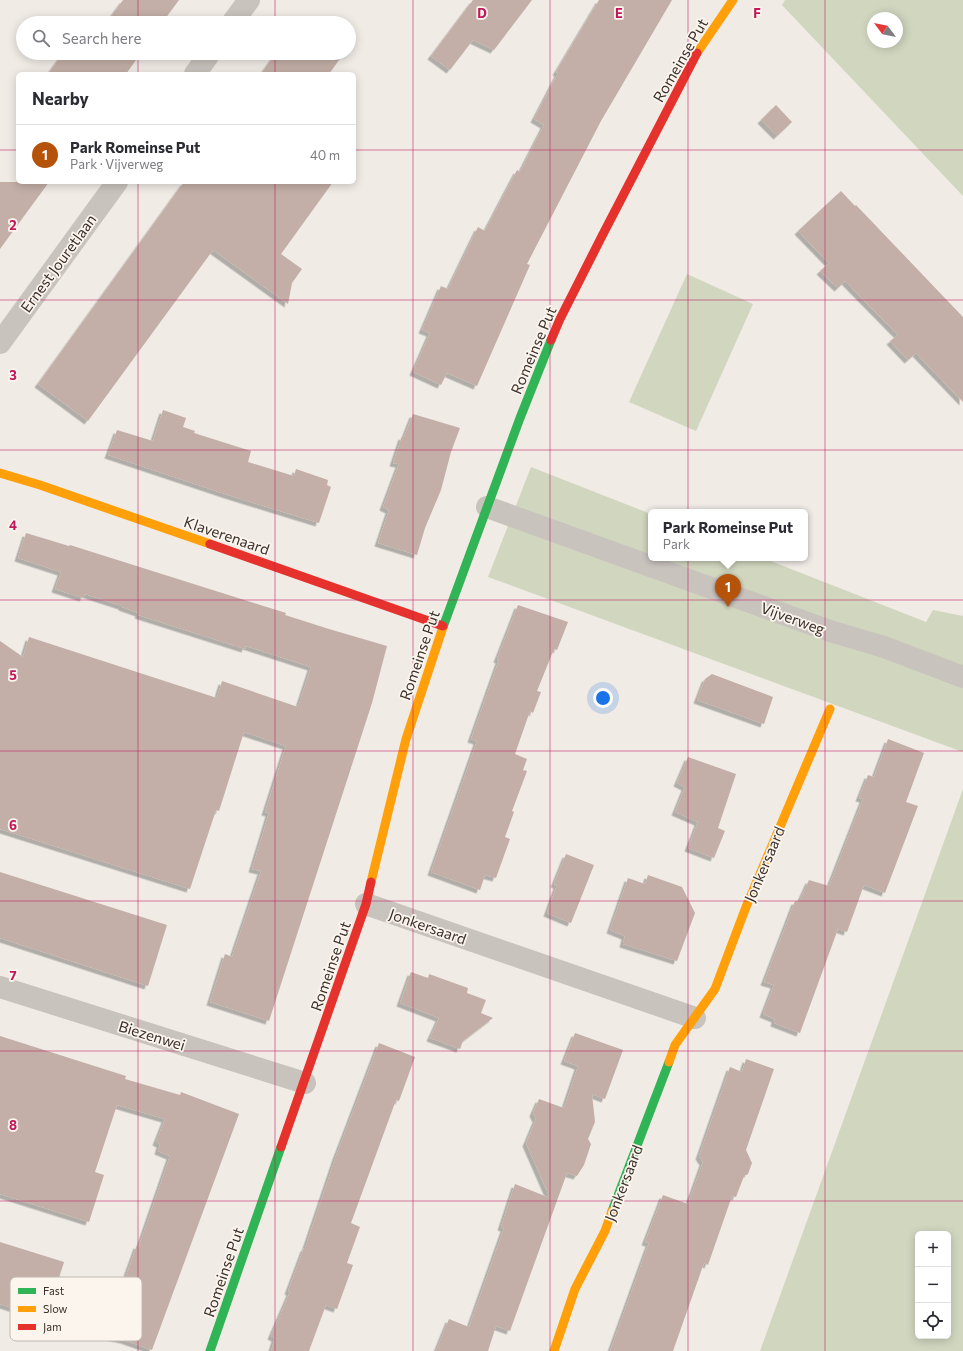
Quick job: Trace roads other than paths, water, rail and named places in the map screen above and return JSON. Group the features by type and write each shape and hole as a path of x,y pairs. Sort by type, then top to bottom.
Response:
{"street":[{"path":"237,16 248,0"},
{"name":"Romeinse Put","path":"210,1351 305,1083 366,904 406,739 443,626 520,418 560,318 695,56 733,0"},
{"path":"196,72 205,60"},
{"name":"Ernest Jouretlaan","path":"0,343 116,184"},
{"name":"Klaverenaard","path":"0,473 40,485 443,626"},
{"name":"Vijverweg","path":"487,507 823,629 884,647 963,677"},
{"name":"Jonkersaard","path":"554,1351 574,1289 605,1231 676,1045 715,989 746,907 830,709"},
{"name":"Jonkersaard","path":"366,904 695,1018"},
{"name":"Biezenwei","path":"0,987 305,1083"}],"place":[{"name":"Park Romeinse Put","path":"728,607"}]}
